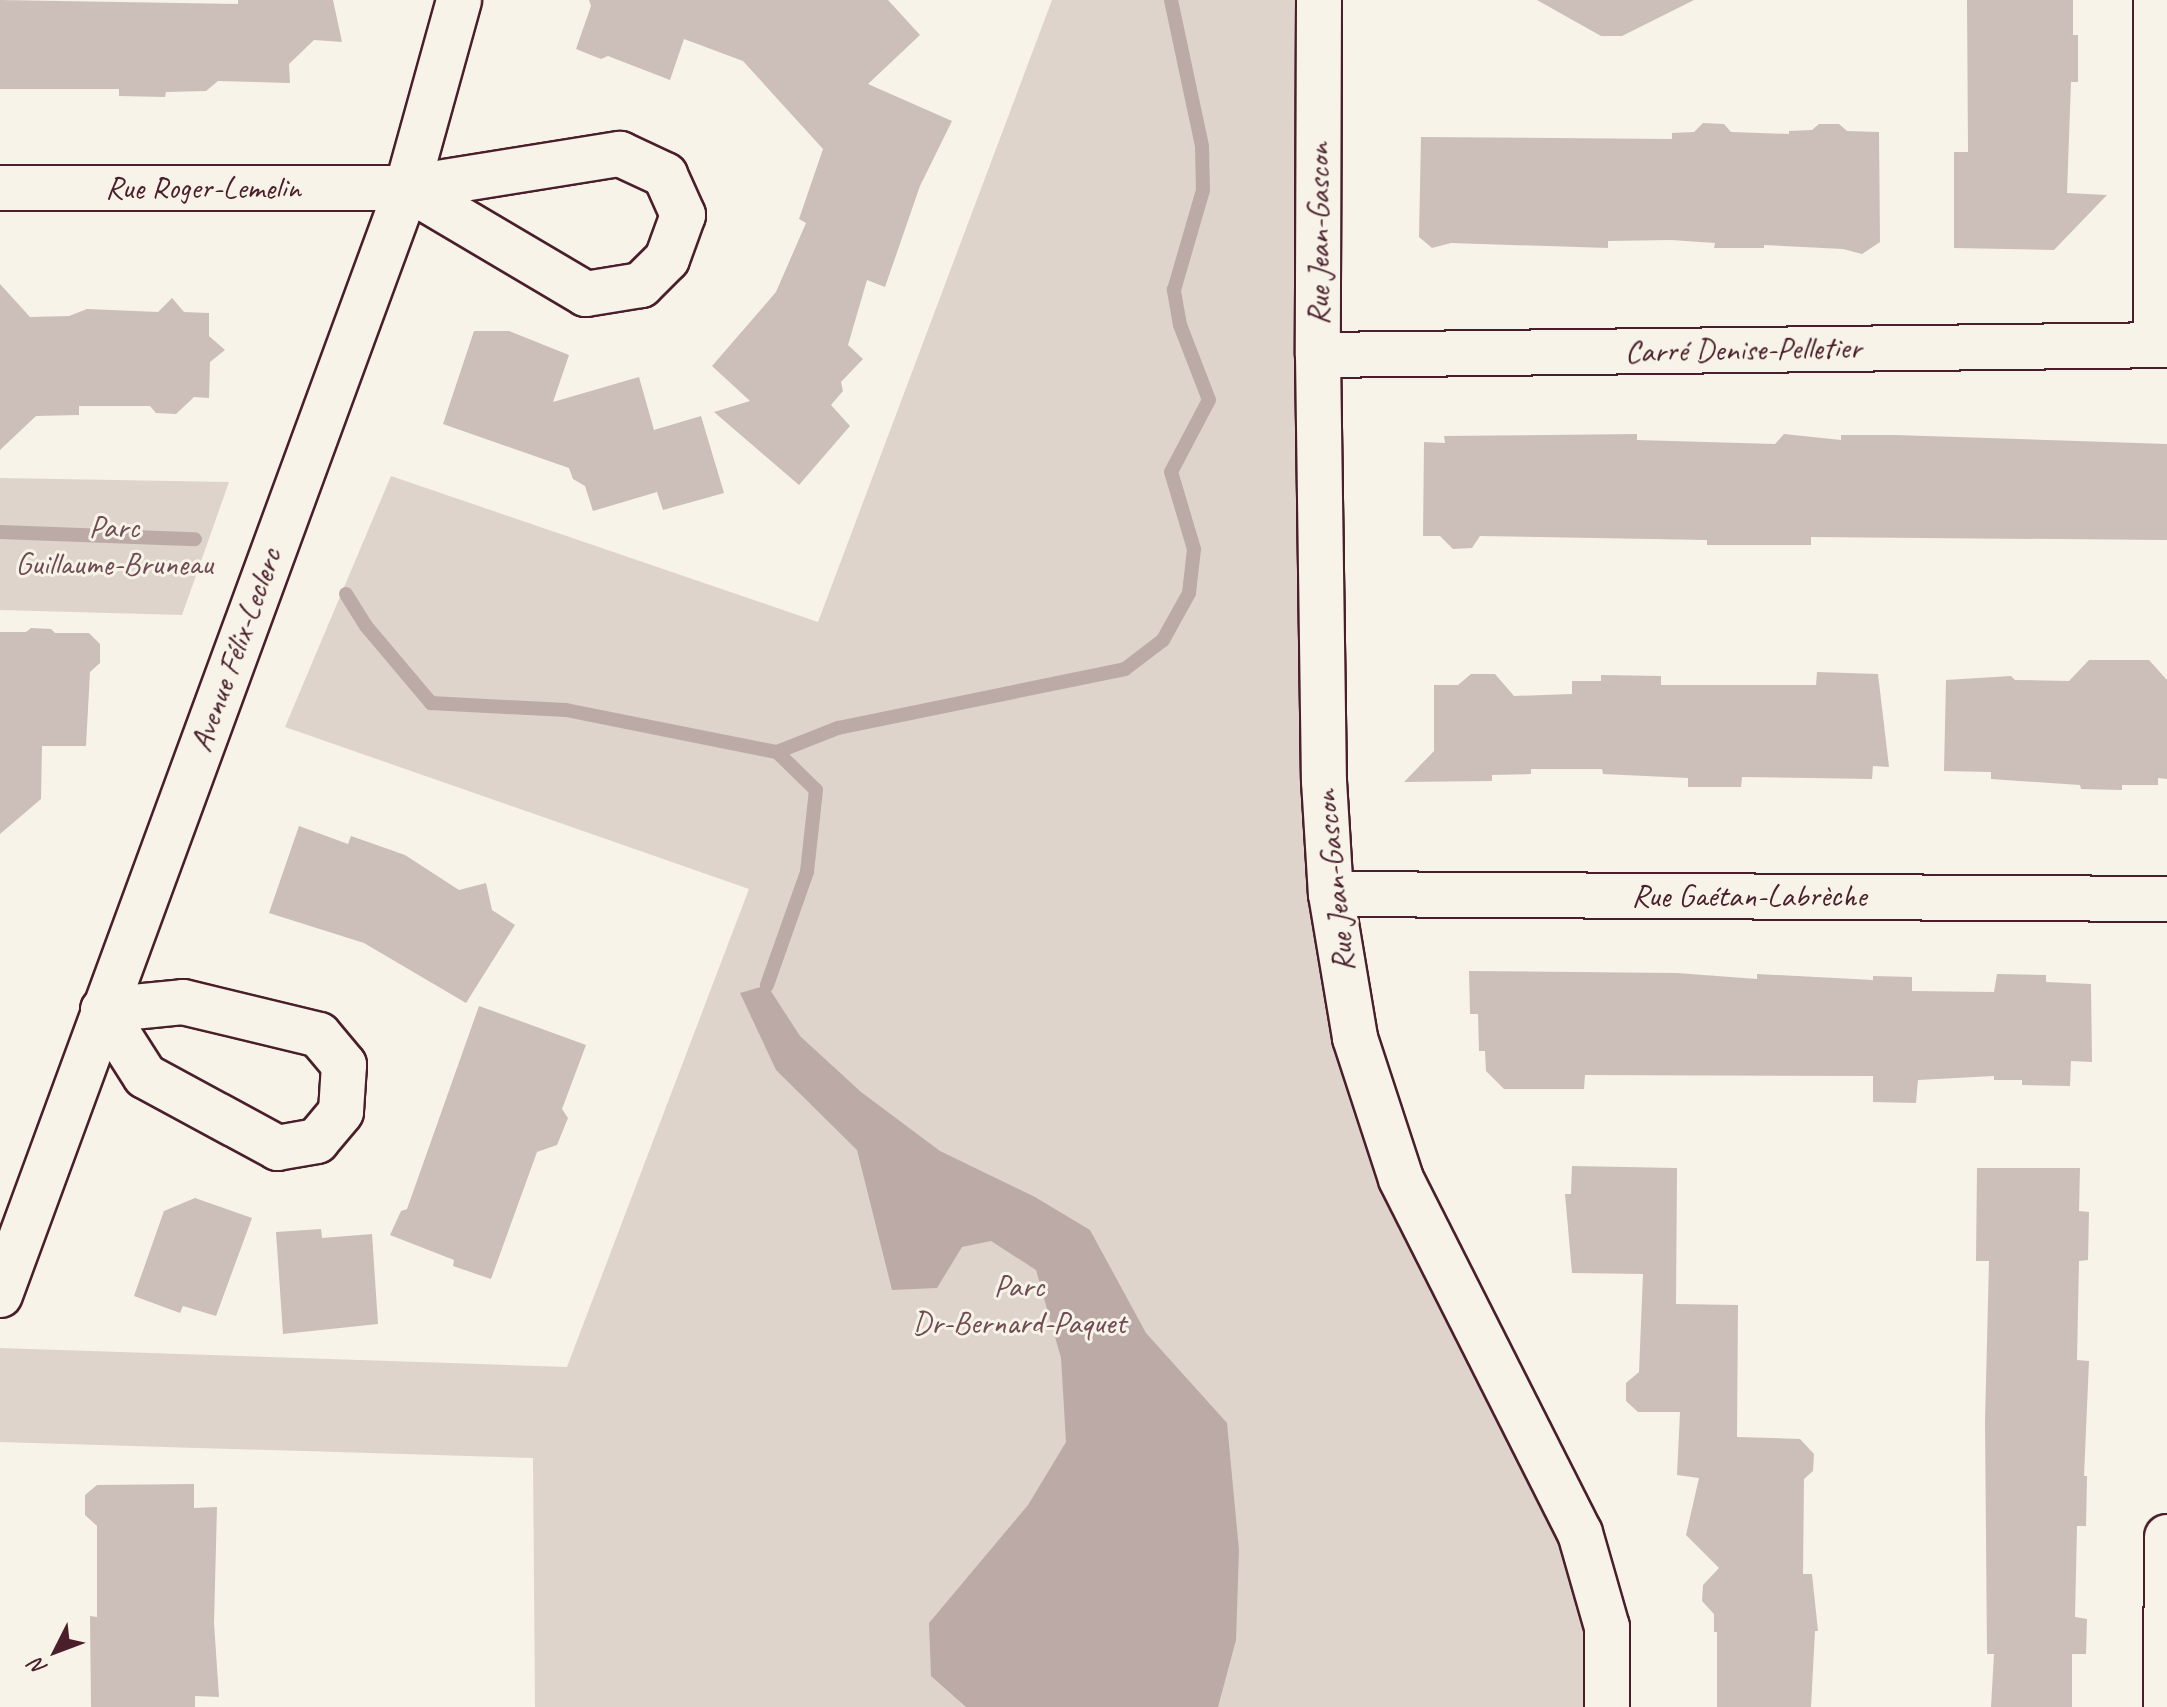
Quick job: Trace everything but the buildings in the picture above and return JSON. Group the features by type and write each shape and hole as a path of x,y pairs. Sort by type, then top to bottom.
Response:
{"street":[{"name":"Avenue Félix-Leclerc","path":"0,1295 407,188 459,0"},
{"name":"Rue Jean-Gascon","path":"1319,0 1318,355 1324,781 1331,894 1355,1038 1401,1179 1580,1533 1607,1627 1607,1707"},
{"path":"2156,0 2161,345"},
{"name":"Rue Roger-Lemelin","path":"0,188 407,188 620,154 665,175 683,215 667,259 641,285 586,294 407,188"},
{"name":"Carré Denise-Pelletier","path":"1318,355 2161,345"},
{"name":"Rue Gaétan-Labrèche","path":"1331,894 2167,899"},
{"path":"183,1002 319,1035 344,1065 341,1112 317,1141 278,1148 145,1076 103,1010 183,1002"},
{"path":"2166,1707 2167,1537"}],"green space":[{"name":"Parc Dr-Bernard-Paquet","path":"1052,0 1324,0 1324,781 1355,1038 1580,1533 1607,1707 535,1707 533,1458 0,1442 0,1348 567,1367 749,889 285,727 391,476 818,622"},
{"name":"Parc Guillaume-Bruneau","path":"0,478 229,482 182,615 0,610"}],"shaded area":[{"path":"767,985 800,1036 861,1092 940,1151 1035,1197 1090,1230 1146,1333 1227,1423 1239,1550 1236,1640 1218,1707 966,1707 931,1676 929,1623 1028,1505 1066,1442 1061,1358 1036,1270 991,1241 962,1247 937,1288 892,1290 857,1150 776,1070 740,993"}],"waterway":[{"path":"777,752 838,728 1125,669 1163,640 1189,593 1194,549 1171,472 1209,400 1180,325 1174,290 1203,190 1202,146 1171,0"},
{"path":"0,532 195,539"},
{"path":"346,594 366,626 431,703 566,710 777,752 816,790 807,872 767,985"}]}
